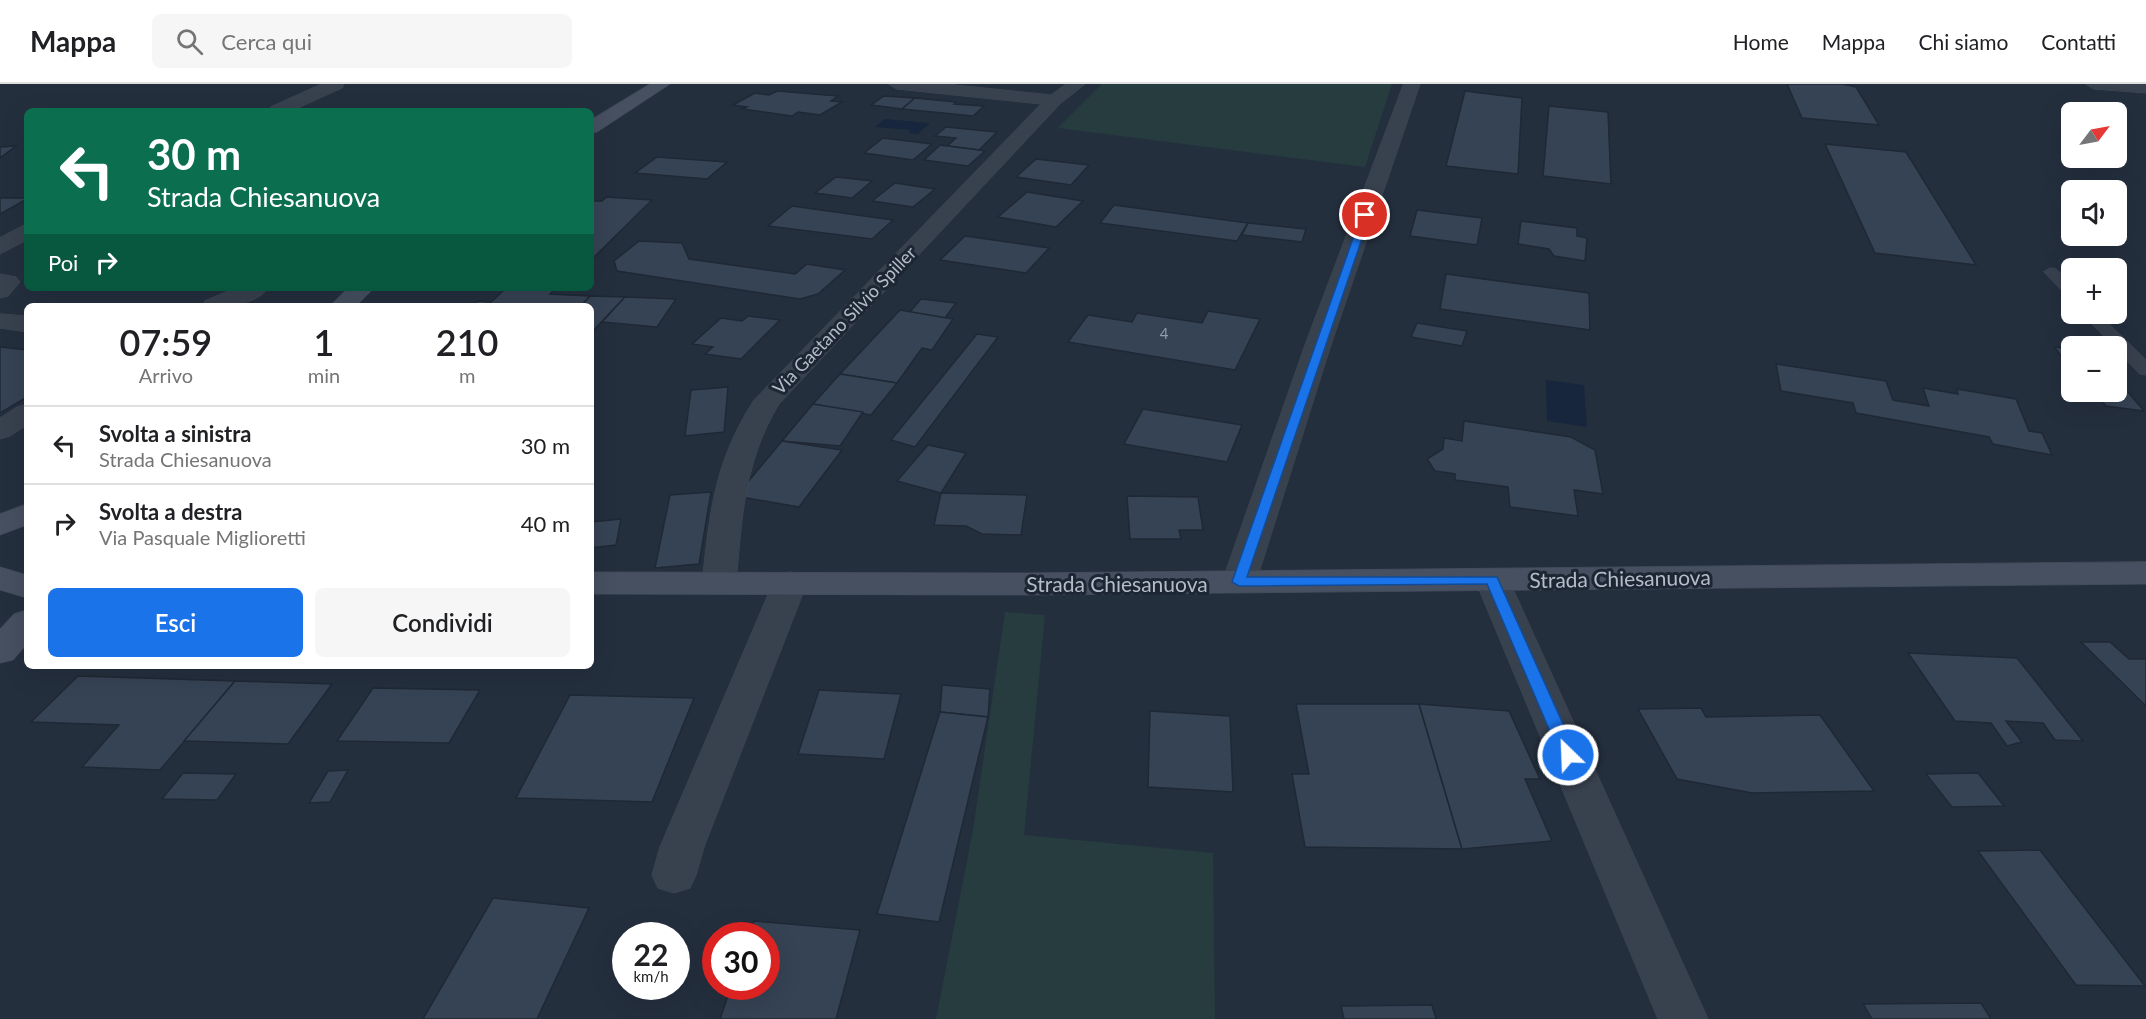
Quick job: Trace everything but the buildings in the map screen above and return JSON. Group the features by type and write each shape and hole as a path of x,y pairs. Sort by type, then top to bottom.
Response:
{"main road":[{"path":"594,126 662,84"},
{"path":"345,303 359,291"},
{"path":"0,525 24,515"},
{"name":"Strada Chiesanuova","path":"594,583 1239,582 2146,573"},
{"path":"0,578 24,586"},
{"path":"0,651 24,625"},
{"path":"0,671 24,656"}],"street":[{"path":"283,108 336,84"},
{"path":"897,84 1054,100"},
{"name":"Via Gaetano Silvio Spiller","path":"719,583 730,481 746,435 768,400 1054,100 1077,84"},
{"path":"1239,582 1318,345 1412,84"},
{"path":"2094,84 2146,88"},
{"path":"0,247 24,233"},
{"path":"0,281 8,282 0,291"},
{"path":"221,303 249,291"},
{"path":"0,321 24,324"},
{"path":"0,430 24,415"},
{"path":"1492,580 1683,1019"},
{"path":"674,875 682,847 790,583"}],"lane":[{"path":"2051,272 2061,282"},
{"path":"2101,324 2146,370"}],"green space":[{"path":"1102,84 1392,84 1365,167 1058,128"},
{"path":"1005,612 1045,615 1024,835 1213,853 1215,1019 936,1019 973,830"}],"water":[{"path":"885,119 930,123 918,134 908,133 910,130 875,127"},
{"path":"1546,380 1584,385 1587,427 1547,421"}],"route":[{"path":"1365,215 1318,345 1239,582 1492,580 1568,755"}]}
